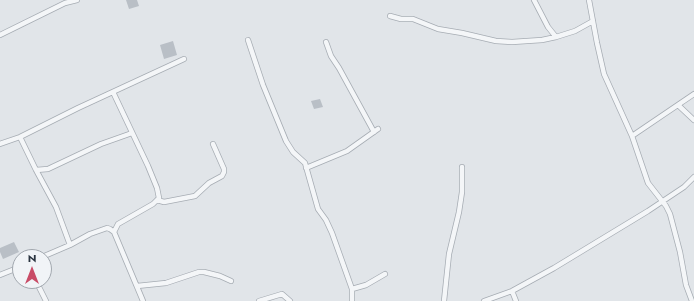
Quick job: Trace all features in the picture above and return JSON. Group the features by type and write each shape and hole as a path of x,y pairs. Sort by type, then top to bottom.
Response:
{"street":[{"path":"0,34 65,3 77,0"},
{"path":"534,0 548,27 556,38"},
{"path":"589,0 604,74 632,136 648,182 670,214 686,285 692,298"},
{"path":"390,16 413,20 438,29 496,41 526,42 556,38 593,21"},
{"path":"248,40 263,85 286,141 292,152 305,163 318,209 332,233 352,289 352,301"},
{"path":"326,42 331,56 374,132"},
{"path":"0,144 184,59"},
{"path":"112,92 139,144 157,188 159,198 118,224 114,232"},
{"path":"632,136 694,94"},
{"path":"678,105 694,120"},
{"path":"306,168 347,151 378,129"},
{"path":"36,170 48,169 101,144 132,133"},
{"path":"20,136 56,207 70,245"},
{"path":"157,200 164,202 195,196 209,183 222,176 224,168 213,144"},
{"path":"444,301 449,254 462,192 462,167"},
{"path":"484,301 512,291 581,252 684,187 694,177"},
{"path":"52,253 90,234 107,228 114,232 143,301"},
{"path":"0,275 12,270"},
{"path":"137,286 166,283 199,272 220,276 230,280"},
{"path":"352,289 366,285 385,274"},
{"path":"40,289 46,301"},
{"path":"512,291 516,301"},
{"path":"259,301 282,294 290,301"}],"building":[{"path":"126,0 137,0 139,6 129,9"},
{"path":"173,41 177,55 164,59 160,45"},
{"path":"320,99 323,107 314,109 311,101"},
{"path":"14,242 18,249 12,249 12,255 3,259 0,248"}]}
